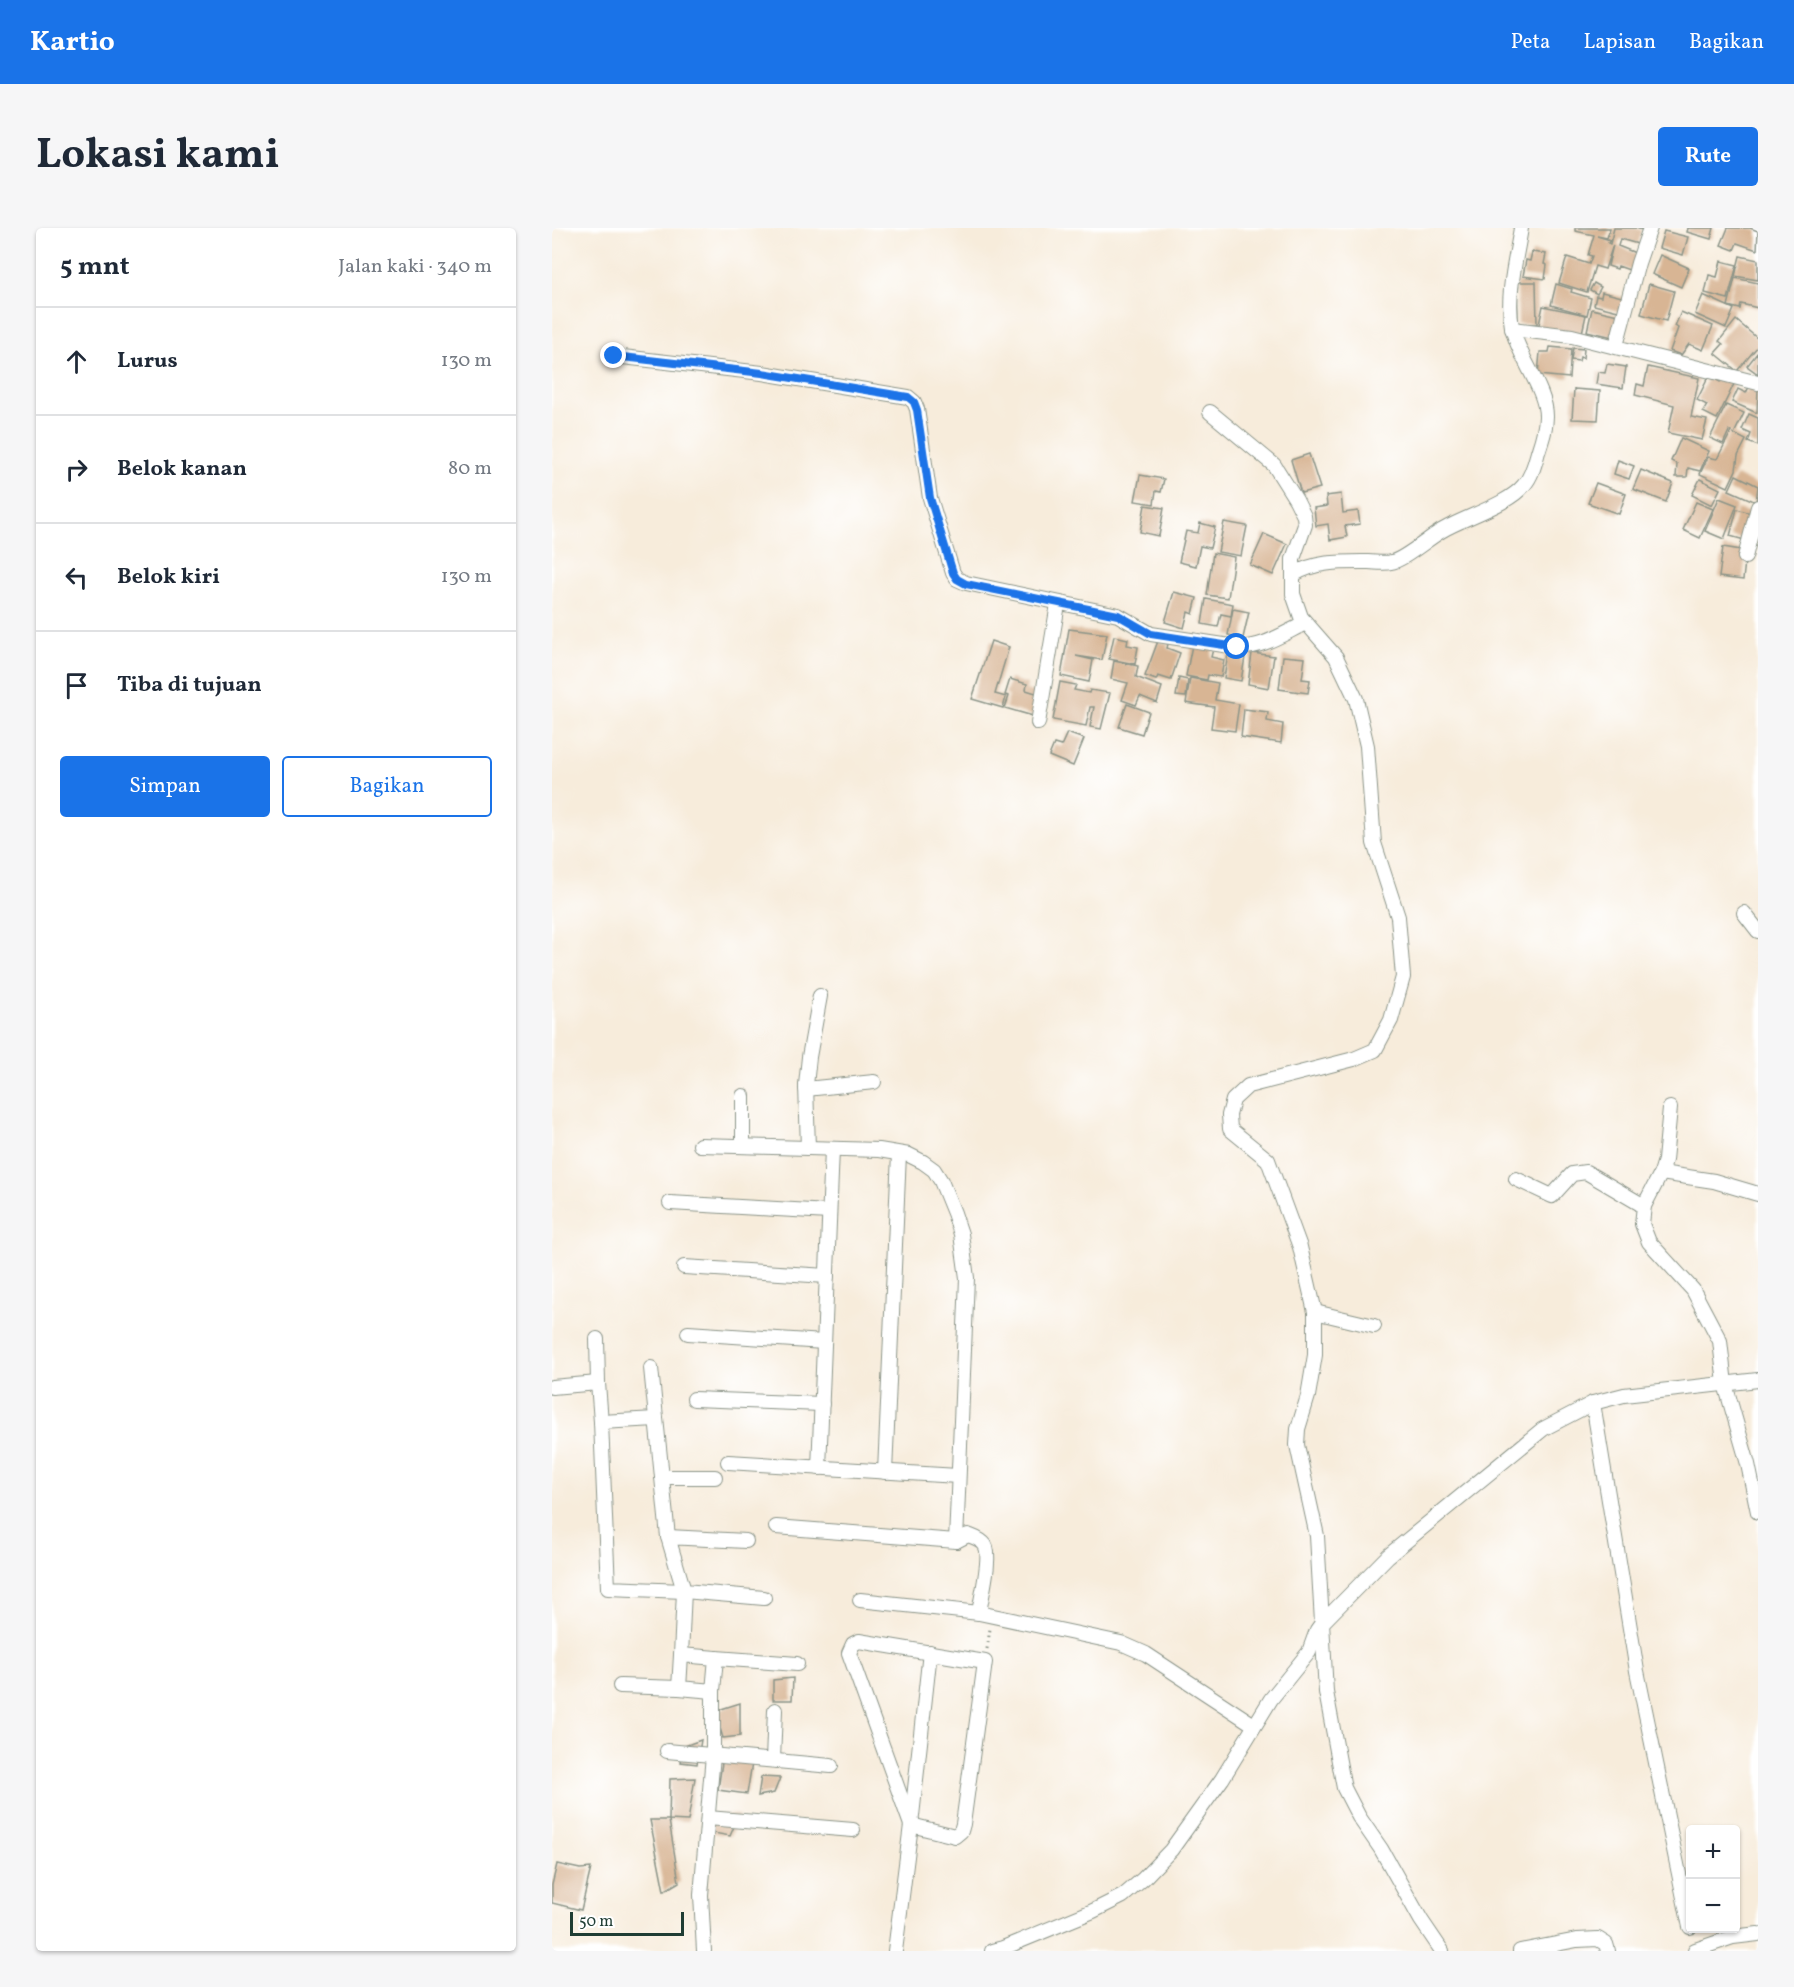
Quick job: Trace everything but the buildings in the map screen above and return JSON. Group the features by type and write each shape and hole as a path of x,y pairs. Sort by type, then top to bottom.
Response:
{"street":[{"path":"1293,575 1304,568 1317,565 1392,562 1447,527 1496,504 1526,484 1545,430 1546,415 1543,399 1524,361 1512,329 1509,303 1521,228"},
{"path":"1616,346 1638,263 1650,228"},
{"path":"1512,329 1572,336 1758,383"},
{"path":"614,356 762,373 908,397 914,402 917,410 930,498 953,573 957,579 966,584 1118,615 1151,634 1237,647 1250,648 1259,645 1306,623"},
{"path":"1210,412 1274,465 1304,516 1305,525 1293,558 1293,594 1301,617 1336,657 1356,699 1367,746 1374,843 1398,917 1403,977 1391,1020 1375,1050 1354,1059 1248,1086 1233,1100 1229,1115 1230,1129 1268,1160 1300,1247 1315,1311 1316,1354 1308,1396 1298,1429 1297,1445 1317,1536 1319,1626 1326,1692 1344,1788 1359,1817 1381,1849 1421,1920 1442,1951"},
{"path":"1745,557 1758,507"},
{"path":"1038,723 1058,604"},
{"path":"1744,913 1758,931"},
{"path":"808,1148 806,1089 820,996"},
{"path":"806,1089 874,1082"},
{"path":"743,1096 743,1146"},
{"path":"1670,1108 1665,1160 1644,1206 1642,1224 1649,1242 1693,1290 1720,1341 1725,1384 1748,1464 1758,1512"},
{"path":"700,1145 879,1150 909,1155 934,1170 941,1181 961,1234 967,1278 956,1541"},
{"path":"819,1468 832,1149"},
{"path":"885,1472 899,1154"},
{"path":"1516,1179 1552,1196 1572,1174 1586,1172 1644,1206"},
{"path":"1661,1173 1714,1181 1758,1194"},
{"path":"670,1203 829,1212"},
{"path":"684,1267 827,1276"},
{"path":"1315,1311 1374,1326"},
{"path":"688,1333 824,1342"},
{"path":"597,1339 608,1588 684,1591 764,1598"},
{"path":"651,1368 668,1537 684,1591 679,1688"},
{"path":"992,1951 1094,1911 1123,1896 1143,1879 1171,1850 1222,1779 1271,1699 1309,1652 1319,1626 1388,1556 1543,1429 1593,1403 1624,1395 1758,1380"},
{"path":"552,1388 598,1383"},
{"path":"694,1400 822,1404"},
{"path":"1593,1403 1636,1671 1686,1905"},
{"path":"601,1422 656,1419"},
{"path":"728,1462 958,1476"},
{"path":"662,1477 715,1477"},
{"path":"776,1527 956,1541 968,1535 985,1544 987,1556 986,1614"},
{"path":"668,1537 746,1541"},
{"path":"860,1600 986,1614 1105,1639 1134,1648 1254,1725"},
{"path":"859,1641 986,1662 961,1831 955,1836 911,1826 849,1653 853,1644 859,1641"},
{"path":"895,1951 930,1652"},
{"path":"681,1655 797,1664"},
{"path":"704,1951 701,1895 713,1755 713,1691 716,1658"},
{"path":"620,1686 713,1691"},
{"path":"773,1760 775,1710"},
{"path":"667,1751 831,1766"},
{"path":"708,1818 854,1830"},
{"path":"1692,1933 1696,1950 1733,1938 1758,1934"},
{"path":"1520,1951 1577,1940 1598,1939 1606,1944 1608,1951"}],"path":[{"path":"986,1614 986,1662"}],"route":[{"path":"614,356 762,373 908,397 912,399 917,410 930,498 953,573 957,579 966,584 1118,615 1151,634 1237,647"}]}
